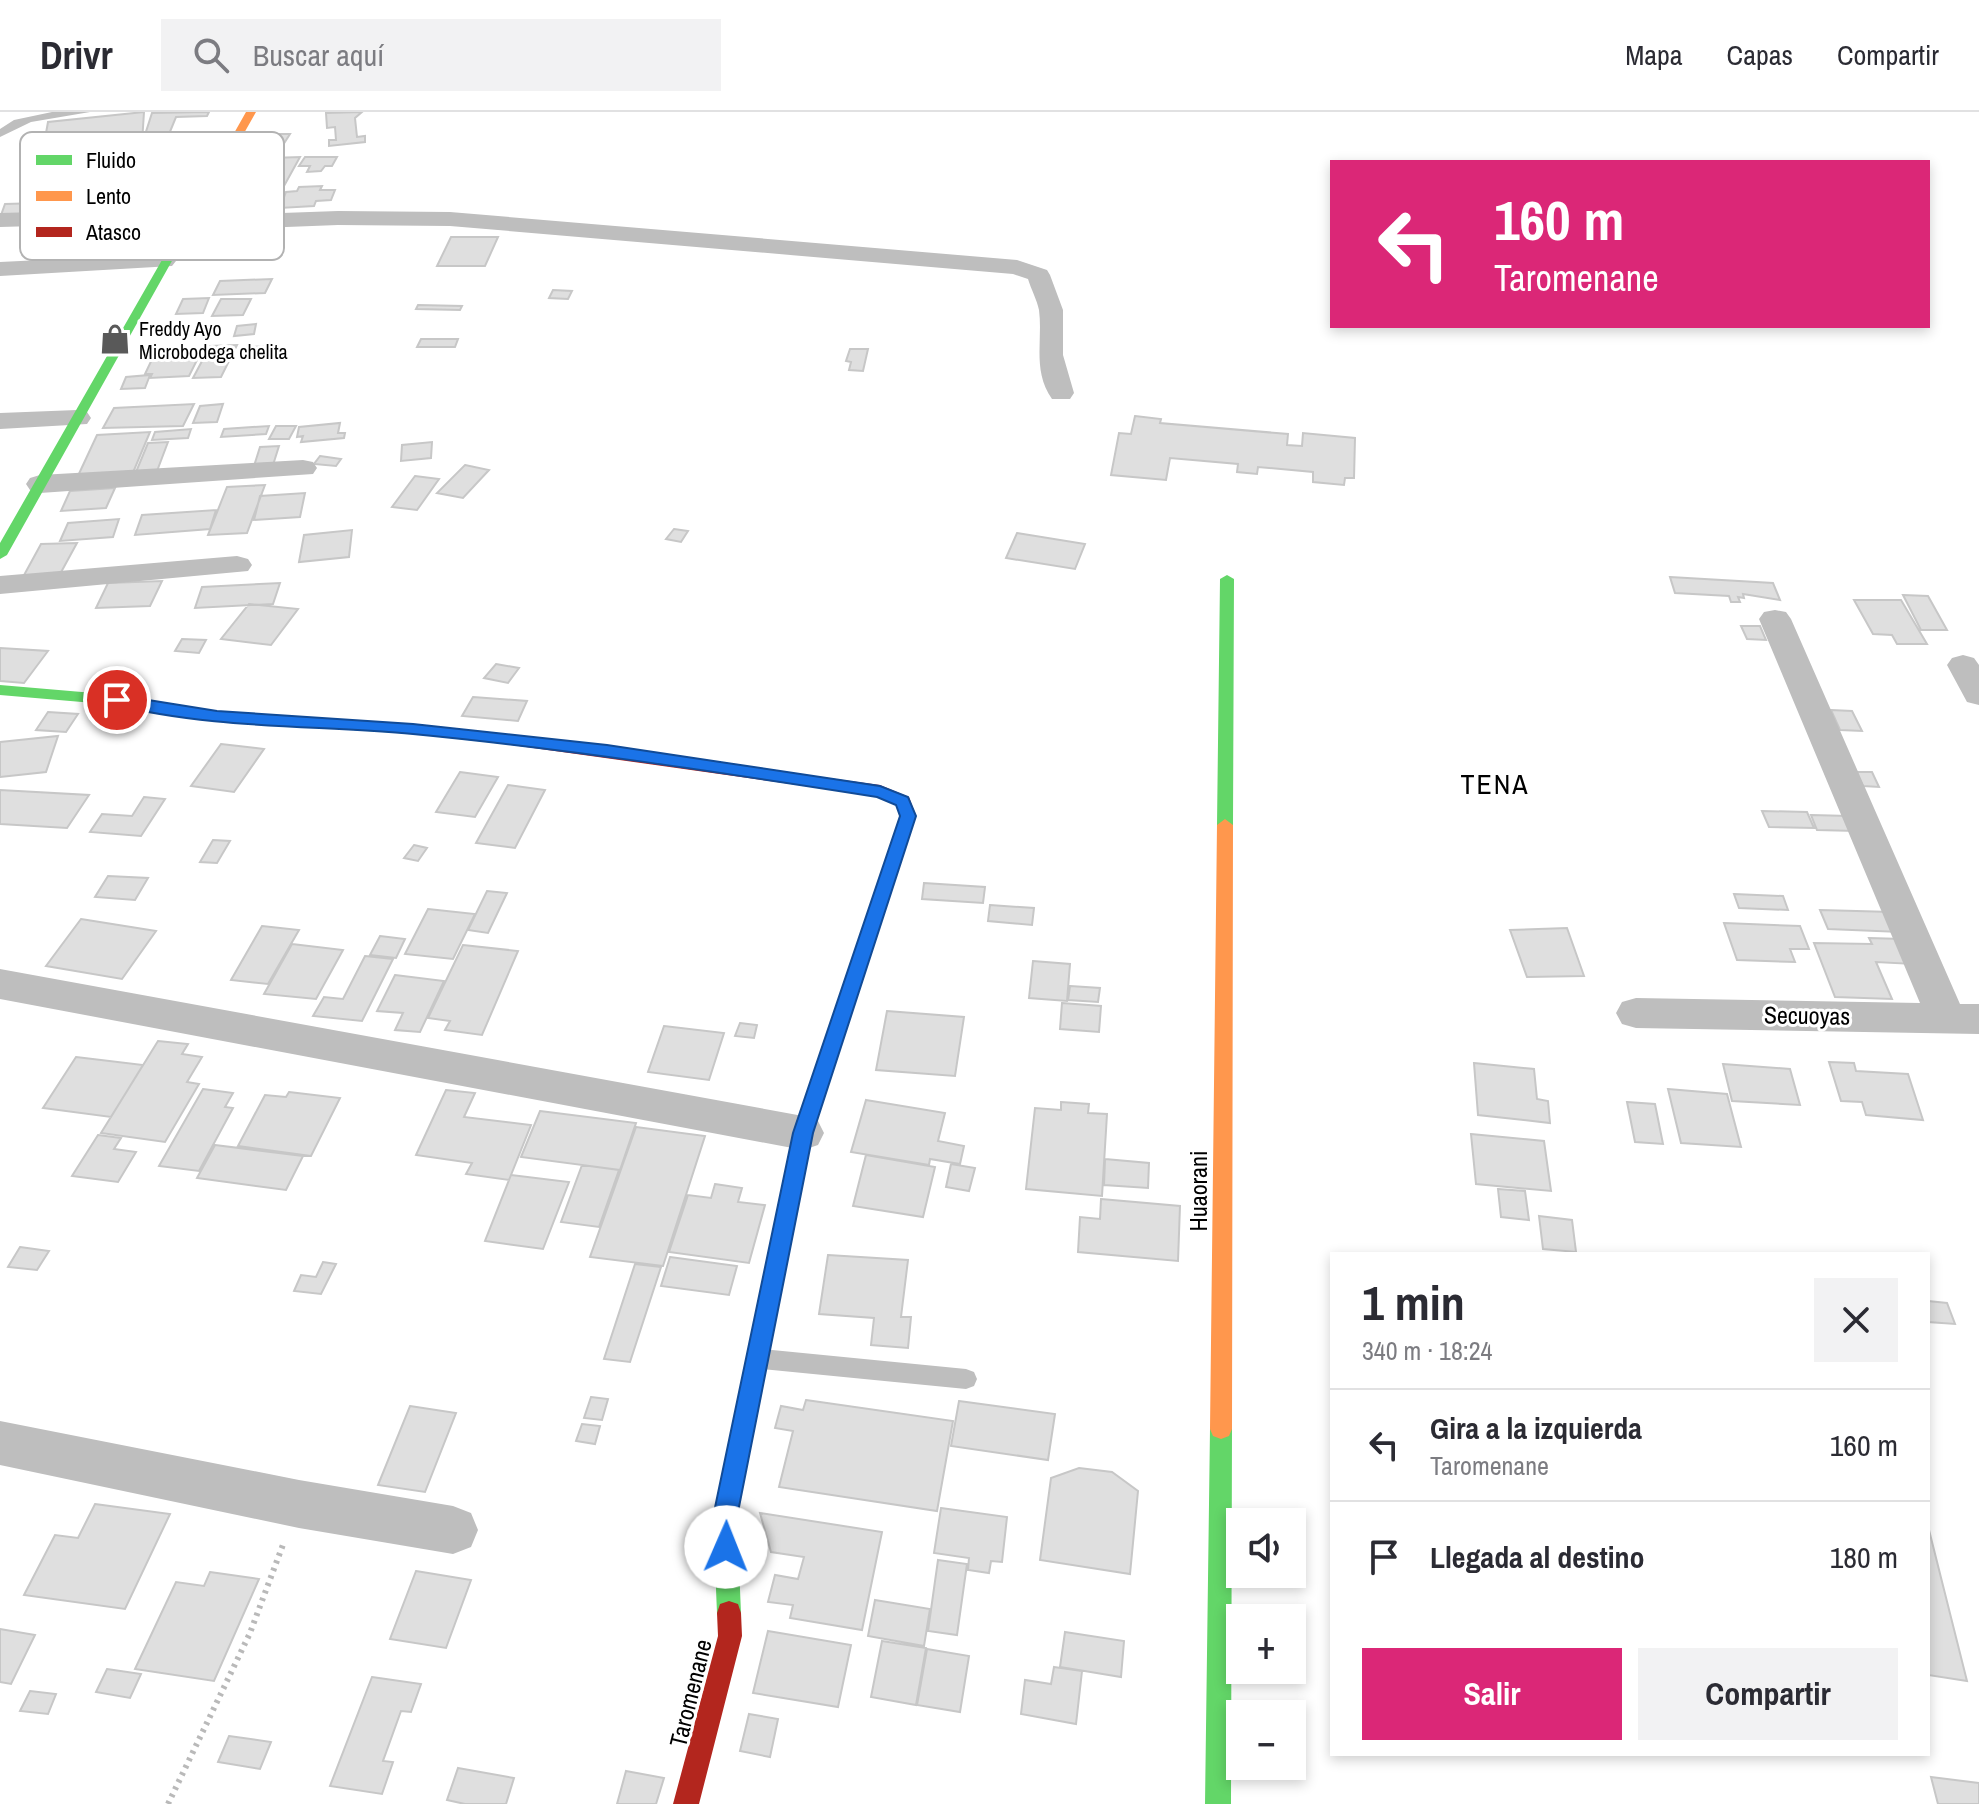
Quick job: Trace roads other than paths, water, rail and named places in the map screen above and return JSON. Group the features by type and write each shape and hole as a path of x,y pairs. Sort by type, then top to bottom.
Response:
{"street":[{"path":"239,132 251,112"},
{"path":"284,218 450,219 1017,267 1038,275 1051,310 1050,355 1061,393"},
{"path":"0,220 20,220"},
{"path":"0,269 164,261"},
{"path":"0,555 164,261"},
{"path":"0,421 77,418"},
{"path":"40,484 303,468"},
{"path":"0,585 237,565"},
{"name":"Huaorani","path":"1218,1804 1227,579"},
{"path":"1775,619 1962,1018"},
{"path":"1963,665 1979,695"},
{"name":"Taromenane","path":"0,690 117,700 217,716 413,729 607,751 880,791 903,801 908,816 803,1133 725,1517 730,1636 686,1804"},
{"path":"0,984 803,1133"},
{"name":"Secuoyas","path":"1636,1013 1962,1018"},
{"path":"0,1443 299,1504 453,1530"}],"lane":[{"path":"0,134 6,128 29,119 85,112"},
{"path":"757,1358 966,1379"}],"place":[{"name":"Freddy Ayo Microbodega chelita","path":"115,339"}],"district":[{"name":"TENA","path":"1495,784"}]}
